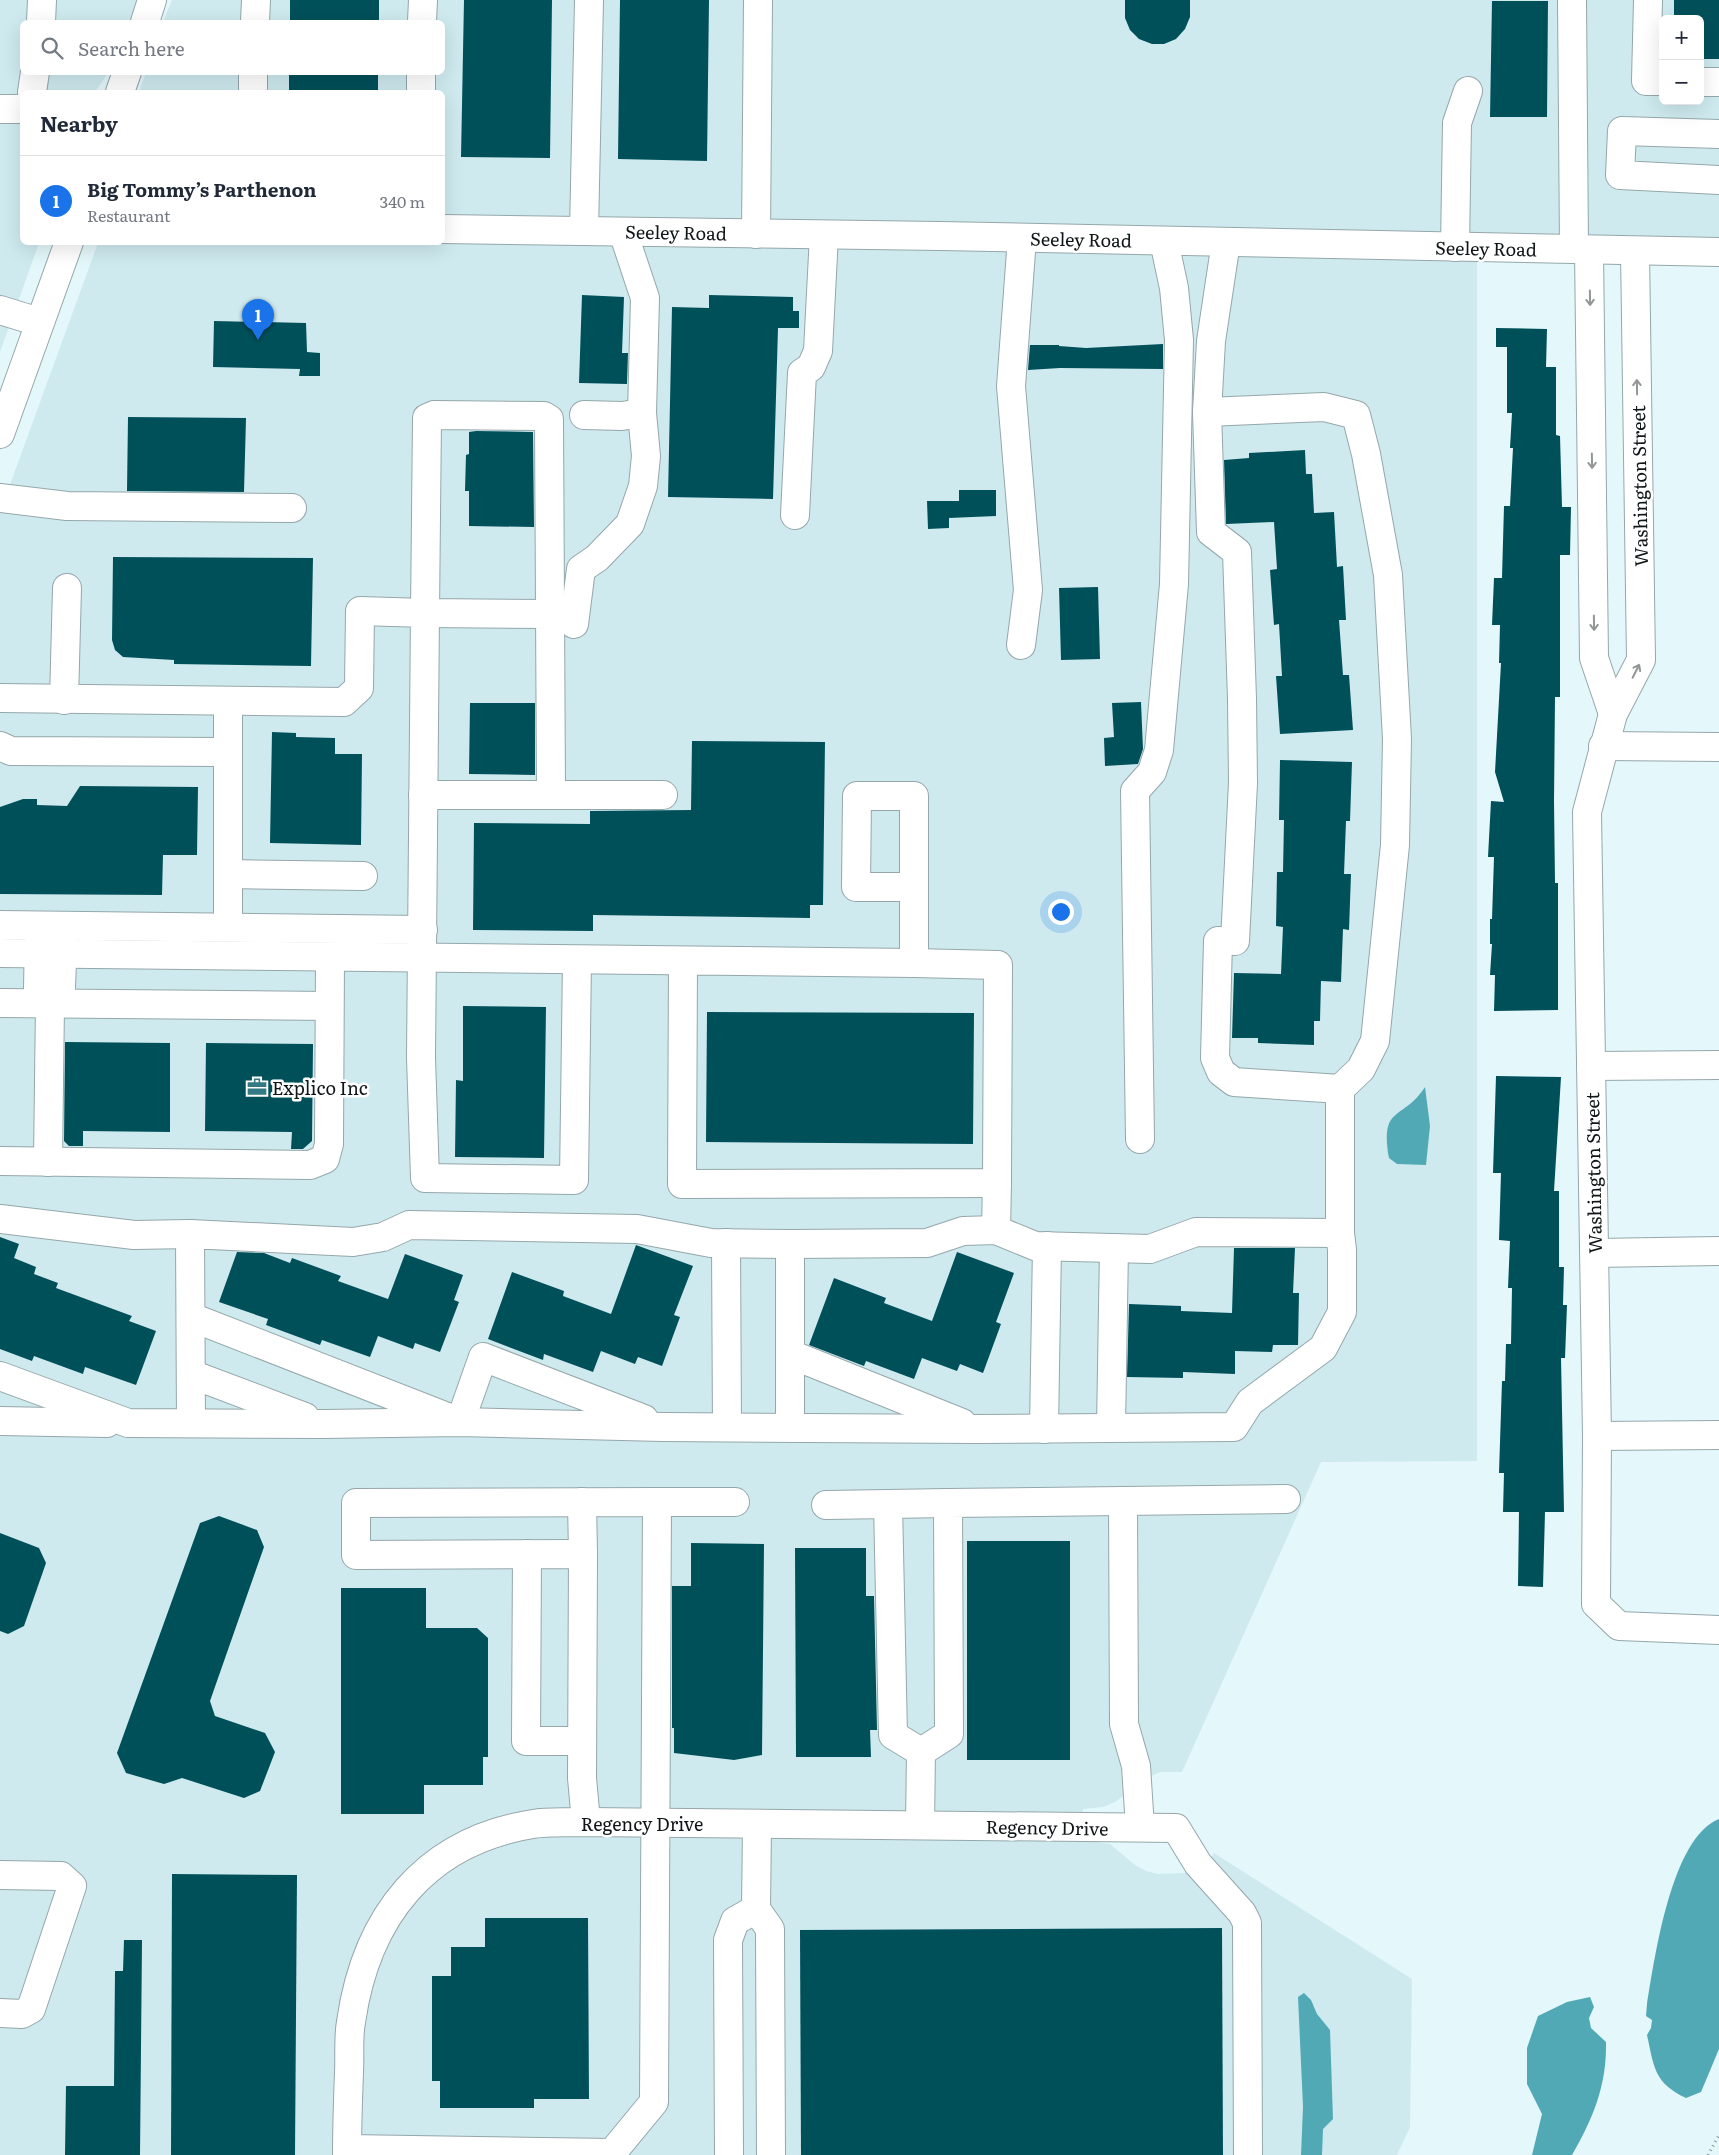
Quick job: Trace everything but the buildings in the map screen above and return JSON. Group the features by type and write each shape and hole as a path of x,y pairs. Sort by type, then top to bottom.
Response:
{"street":[{"path":"42,0 42,20"},
{"path":"145,20 152,0"},
{"path":"255,20 256,0"},
{"path":"422,20 423,0"},
{"path":"584,231 589,0"},
{"path":"756,234 758,0"},
{"path":"1572,0 1594,658 1613,714"},
{"path":"1648,0 1646,81 1659,82"},
{"path":"32,90 35,75"},
{"path":"121,90 126,75"},
{"path":"253,75 253,90"},
{"path":"420,90 421,75"},
{"path":"1704,82 1719,82"},
{"path":"1455,247 1457,123 1468,91"},
{"path":"0,109 20,110"},
{"path":"1719,134 1622,131 1620,175 1719,180"},
{"name":"Seeley Road","path":"445,229 824,234 1719,252"},
{"path":"562,619 581,568 597,558 630,524 643,486 646,456 642,413 645,298 623,232"},
{"path":"795,515 802,373 811,366 818,350 824,234"},
{"path":"1021,645 1028,590 1011,386 1022,238"},
{"path":"1140,1139 1134,791 1152,772 1160,750 1174,584 1179,340 1174,288 1164,241"},
{"path":"1226,242 1212,341 1207,412 1211,532 1237,552 1243,783 1235,942 1218,941 1215,1058 1221,1072 1234,1082 1340,1089"},
{"path":"0,434 8,388 40,322 68,245"},
{"name":"Washington Street","path":"1635,251 1641,660 1613,714 1587,812 1595,1253 1596,1604 1619,1626 1719,1630"},
{"path":"0,310 40,322"},
{"path":"0,1421 323,1424 460,1422 790,1428 1234,1428 1250,1402 1323,1348 1342,1312 1340,1089 1361,1069 1375,1041 1395,845 1397,739 1388,575 1366,454 1356,415 1324,406 1207,412"},
{"path":"584,415 622,416 642,413"},
{"path":"551,794 562,619 549,419 544,416 434,415 427,418 423,794 422,1058 426,1178 574,1180 577,960"},
{"path":"0,498 67,506 292,508"},
{"path":"64,700 67,588"},
{"path":"1,704 64,700 344,702 359,688 360,611 562,619"},
{"path":"228,701 228,927"},
{"path":"0,746 11,751 228,752"},
{"path":"1603,746 1719,747"},
{"path":"423,794 663,795"},
{"path":"228,874 363,876"},
{"path":"913,887 914,963"},
{"path":"0,925 423,930"},
{"path":"48,1162 50,1004 38,989 50,954 51,925"},
{"path":"0,953 998,965 996,1230"},
{"path":"0,1161 318,1163 325,1159 329,1144 330,958"},
{"path":"683,961 682,1184 997,1184"},
{"path":"0,1003 329,1006"},
{"path":"1591,1066 1719,1065"},
{"path":"0,1219 134,1235 190,1234 353,1242 382,1237 408,1225 637,1229 711,1243 790,1244 927,1243 963,1231 996,1230 1035,1246 1150,1249 1196,1232 1340,1233"},
{"path":"190,1234 191,1423"},
{"path":"726,1243 727,1427"},
{"path":"790,1244 790,1428"},
{"path":"1044,1429 1047,1246"},
{"path":"1111,1428 1114,1248"},
{"path":"1595,1253 1719,1251"},
{"path":"191,1317 460,1422"},
{"path":"790,1354 977,1429"},
{"path":"460,1422 483,1357 663,1427"},
{"path":"191,1374 323,1424"},
{"path":"0,1376 128,1423"},
{"path":"1597,1436 1719,1435"},
{"path":"826,1505 1286,1499"},
{"path":"1123,1501 1124,1724 1136,1766 1140,1827"},
{"path":"583,1554 356,1555 356,1502 734,1502"},
{"path":"582,1502 582,1778 586,1822"},
{"path":"347,2152 612,2153 654,2102 658,1502"},
{"path":"921,1752 949,1734 948,1503"},
{"path":"888,1504 893,1735 921,1752"},
{"path":"526,1554 526,1741 582,1741"},
{"path":"920,1825 921,1752"},
{"name":"Regency Drive","path":"347,2152 350,2024 355,1997 370,1946 392,1906 420,1874 456,1849 493,1833 535,1824 586,1822 1176,1828 1198,1864 1242,1913 1247,1923 1248,2155"},
{"path":"756,1824 756,1909 770,1928 771,2155"},
{"path":"0,1875 61,1876 72,1886 31,2009 22,2014 0,2014"},
{"path":"729,2155 728,1940 735,1922 756,1909"}],"path":[{"path":"1708,2155 1719,2135"}],"shaded area":[{"path":"0,0 138,0 131,20 20,20 20,75 107,75 96,90 20,90 20,245 38,245 0,352"},
{"path":"172,0 1719,0 1719,244 1477,259 1477,1461 1321,1462 1182,1772 1160,1772 1149,1777 1115,1802 1103,1807 1083,1809 1082,1840 1110,1844 1135,1865 1146,1871 1158,1874 1184,1873 1196,1870 1210,1860 1214,1853 1412,1979 1410,2127 1397,2155 0,2155 0,512 97,245 445,245 445,90 140,90 145,75 445,75 445,20 164,20"}],"water":[{"path":"1425,1087 1430,1126 1426,1165 1397,1164 1389,1158 1387,1141 1390,1121 1416,1098"},
{"path":"1719,1819 1719,2049 1701,2092 1686,2098 1667,2086 1657,2073 1647,2035 1651,2028 1652,2020 1646,2016 1647,2004 1661,1930 1677,1873 1689,1849 1702,1830"},
{"path":"1304,1993 1311,2000 1317,2014 1330,2030 1333,2119 1323,2129 1322,2155 1301,2155 1303,2107 1298,1997"},
{"path":"1590,1997 1594,2007 1589,2018 1591,2028 1606,2042 1604,2073 1592,2115 1572,2155 1532,2155 1542,2114 1527,2084 1527,2048 1538,2016 1567,2002"}],"place":[{"name":"Big Tommy’s Parthenon","path":"258,340"},
{"name":"Explico Inc","path":"257,1087"}]}
